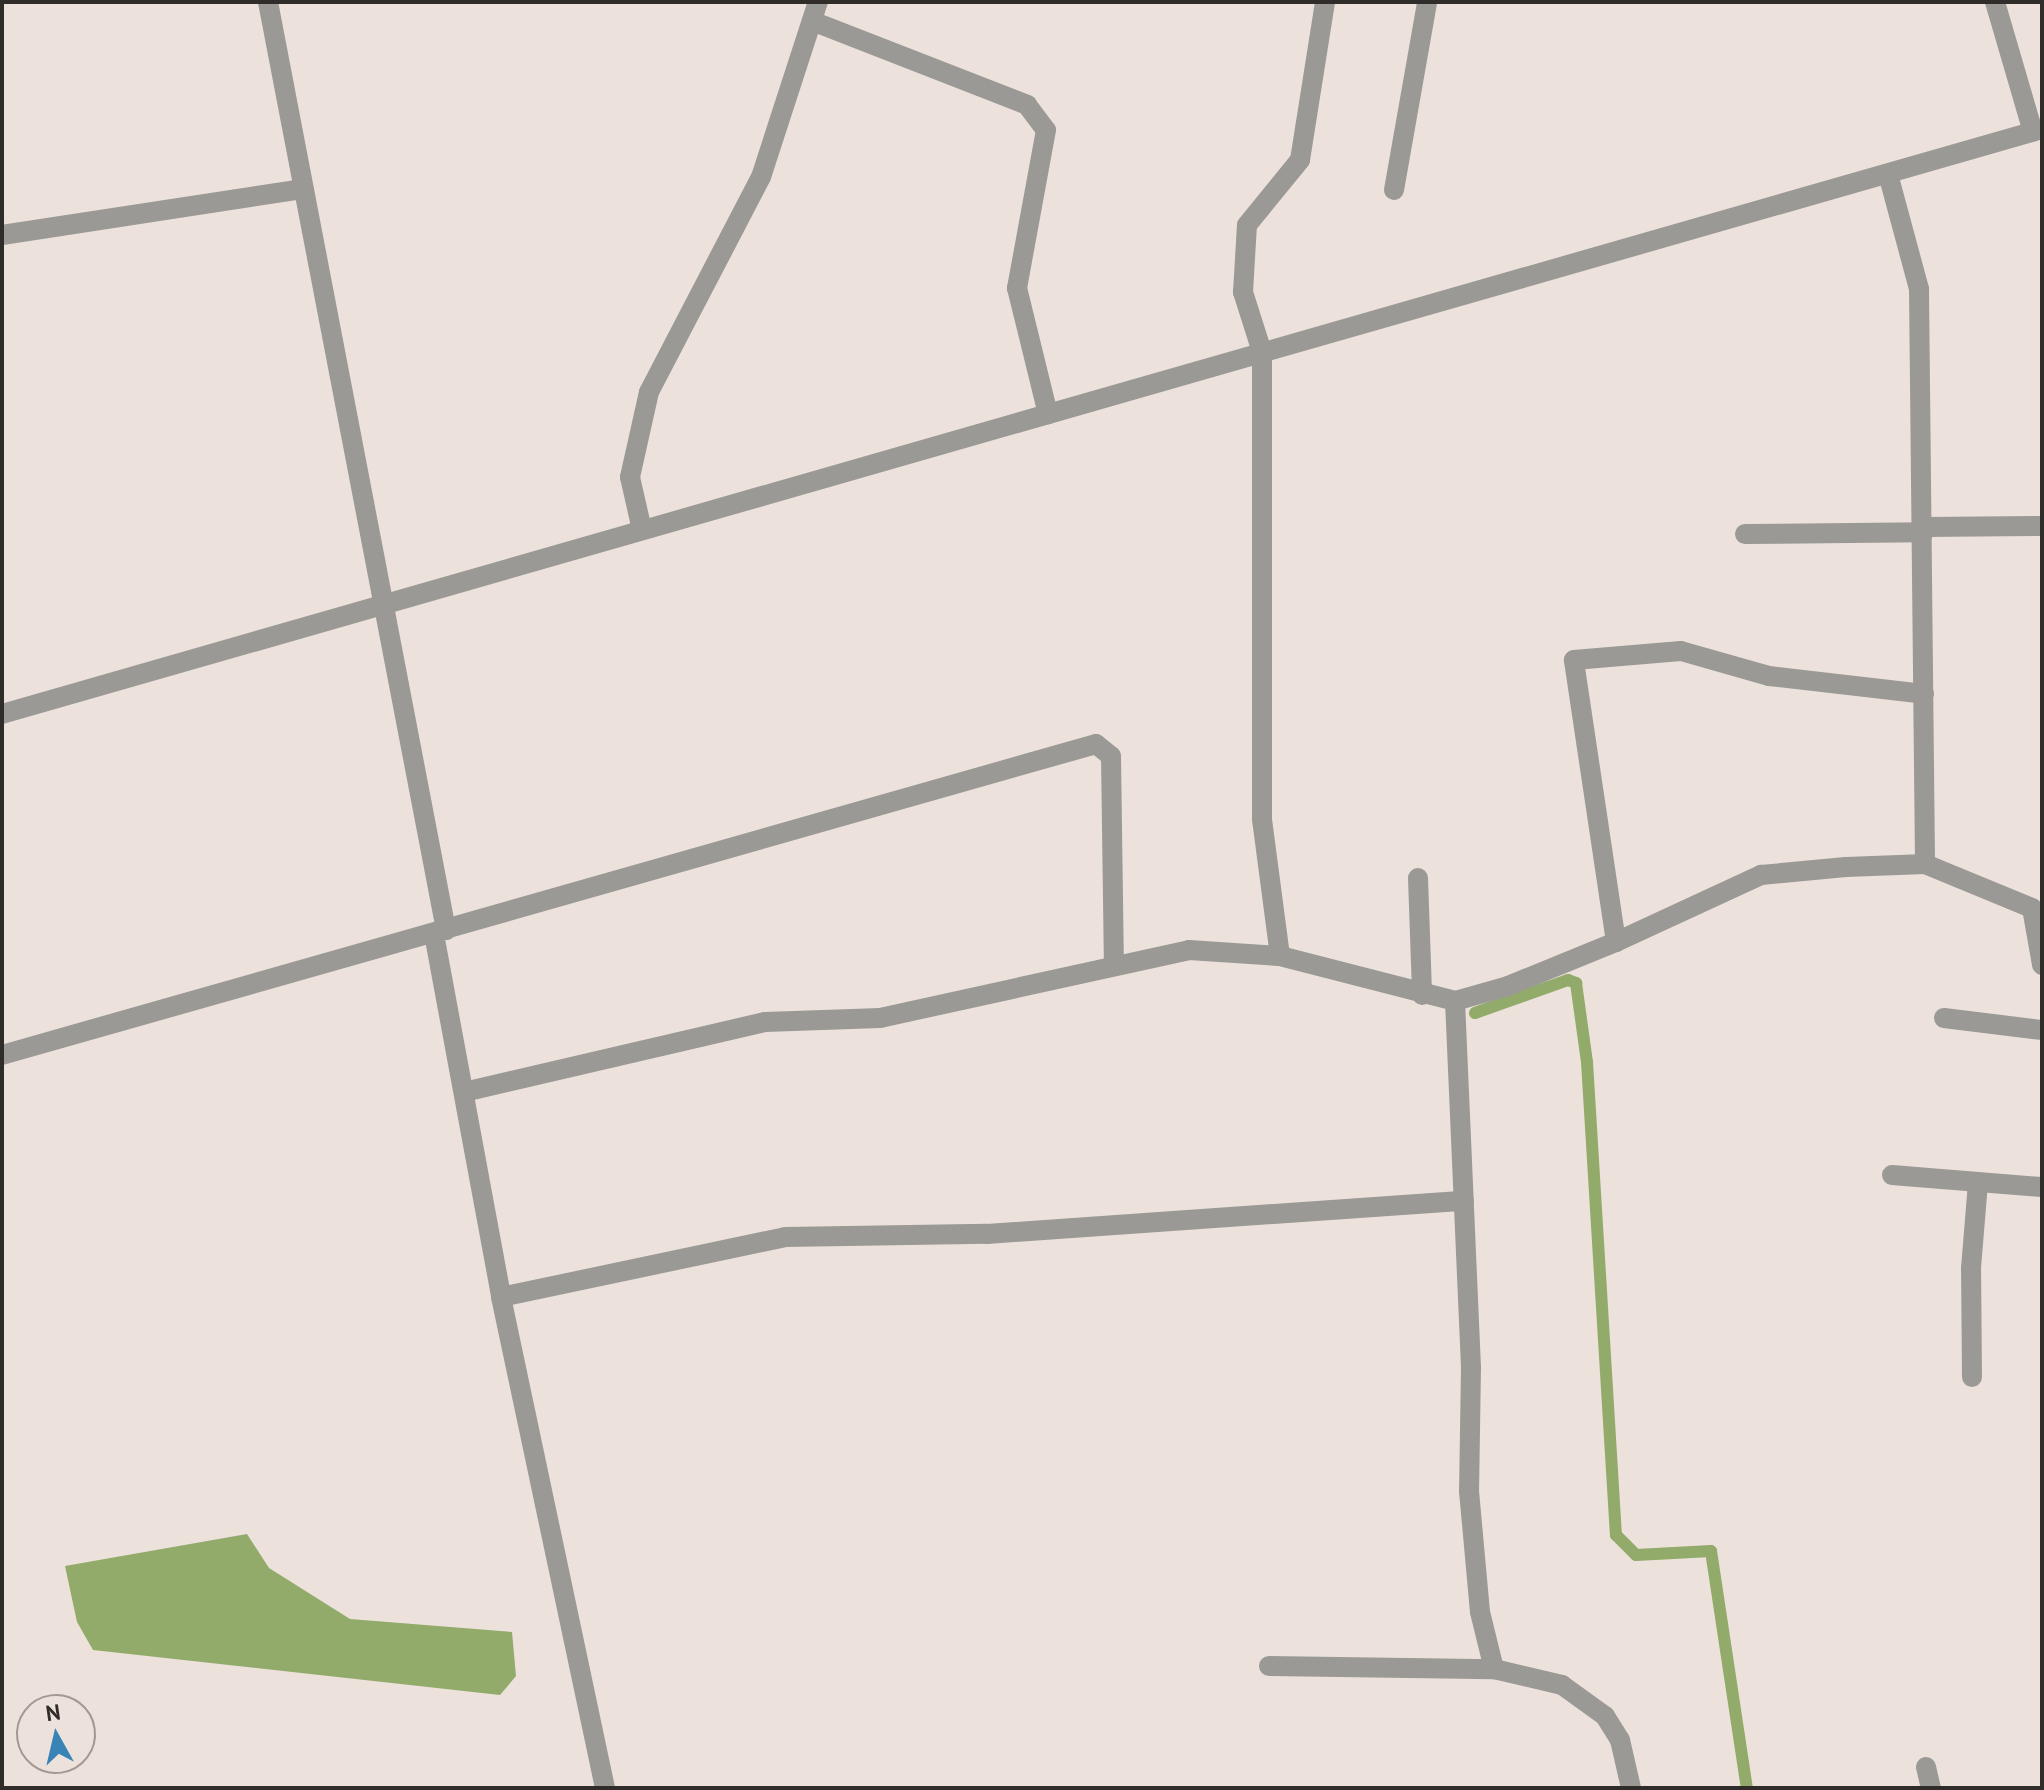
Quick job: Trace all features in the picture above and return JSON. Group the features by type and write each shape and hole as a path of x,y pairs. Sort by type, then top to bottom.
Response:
{"street":[{"path":"268,2 383,604 501,1297 605,1788"},
{"path":"1280,956 1262,819 1262,352 1243,292 1247,225 1300,160 1325,2"},
{"path":"1394,190 1427,2"},
{"path":"2,714 2038,131 1995,2"},
{"path":"642,530 630,477 649,392 761,177 815,12 1027,105 1046,130 1017,288 1048,414"},
{"path":"1888,174 1919,289 1924,530 1925,864"},
{"path":"2,235 304,189"},
{"path":"1745,534 2042,526"},
{"path":"1616,942 1574,660 1681,651 1769,676 1924,694"},
{"path":"2,1055 1096,744 1111,756 1114,966"},
{"path":"464,1092 765,1022 880,1018 1189,950 1280,956 1422,995 1455,1001 1616,942 1761,875 1925,864 2037,905 2042,965"},
{"path":"1418,878 1422,995"},
{"path":"1455,1001 1464,1201 1469,1491 1480,1612 1494,1669"},
{"path":"1944,1018 2042,1030"},
{"path":"1892,1175 2042,1187"},
{"path":"1972,1377 1971,1268 1978,1182"},
{"path":"501,1297 785,1237 987,1234 1464,1201"},
{"path":"1269,1666 1494,1669 1531,1675 1588,1699 1620,1740 1631,1788"},
{"path":"1926,1767 1931,1788"}],"shaded area":[{"path":"247,1534 269,1568 350,1619 512,1632 516,1676 500,1695 93,1650 77,1622 65,1566"}],"waterway":[{"path":"1475,1013 1568,980 1576,983 1587,1062 1616,1535 1636,1555 1711,1551 1747,1788"}]}
